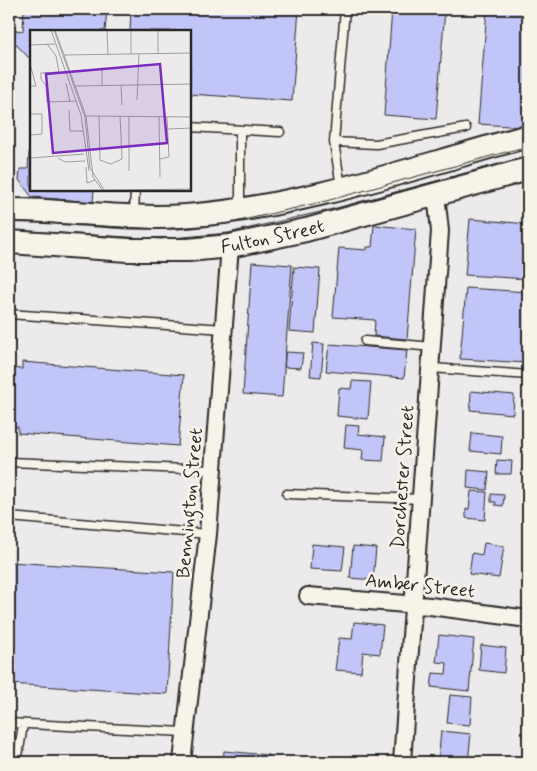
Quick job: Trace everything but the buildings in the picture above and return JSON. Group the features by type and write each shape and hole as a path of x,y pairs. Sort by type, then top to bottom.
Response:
{"main road":[{"name":"Fulton Street","path":"9,210 134,216 187,216 240,210 341,187 528,136"},
{"name":"Fulton Street","path":"9,242 128,250 188,250 230,246 306,230 528,169"}],"street":[{"name":"Dorchester Street","path":"402,762 432,368 440,231 436,194"},
{"name":"Bennington Street","path":"182,762 208,534 230,246"},
{"name":"Amber Street","path":"308,596 414,604 528,619"}],"lane":[{"path":"341,187 334,142 345,9"},
{"path":"191,127 280,132"},
{"path":"334,142 376,144 466,128"},
{"path":"240,130 240,210"},
{"path":"134,216 135,191"},
{"path":"9,314 224,329"},
{"path":"365,341 432,346"},
{"path":"432,368 528,375"},
{"path":"9,462 213,470"},
{"path":"287,494 422,499"},
{"path":"9,517 208,534"},
{"path":"9,723 184,732"},
{"path":"17,762 23,725"}],"tram line":[{"path":"9,221 161,229 226,224 326,201 528,146"},
{"path":"9,230 161,239 228,233 329,210 528,156"}]}
